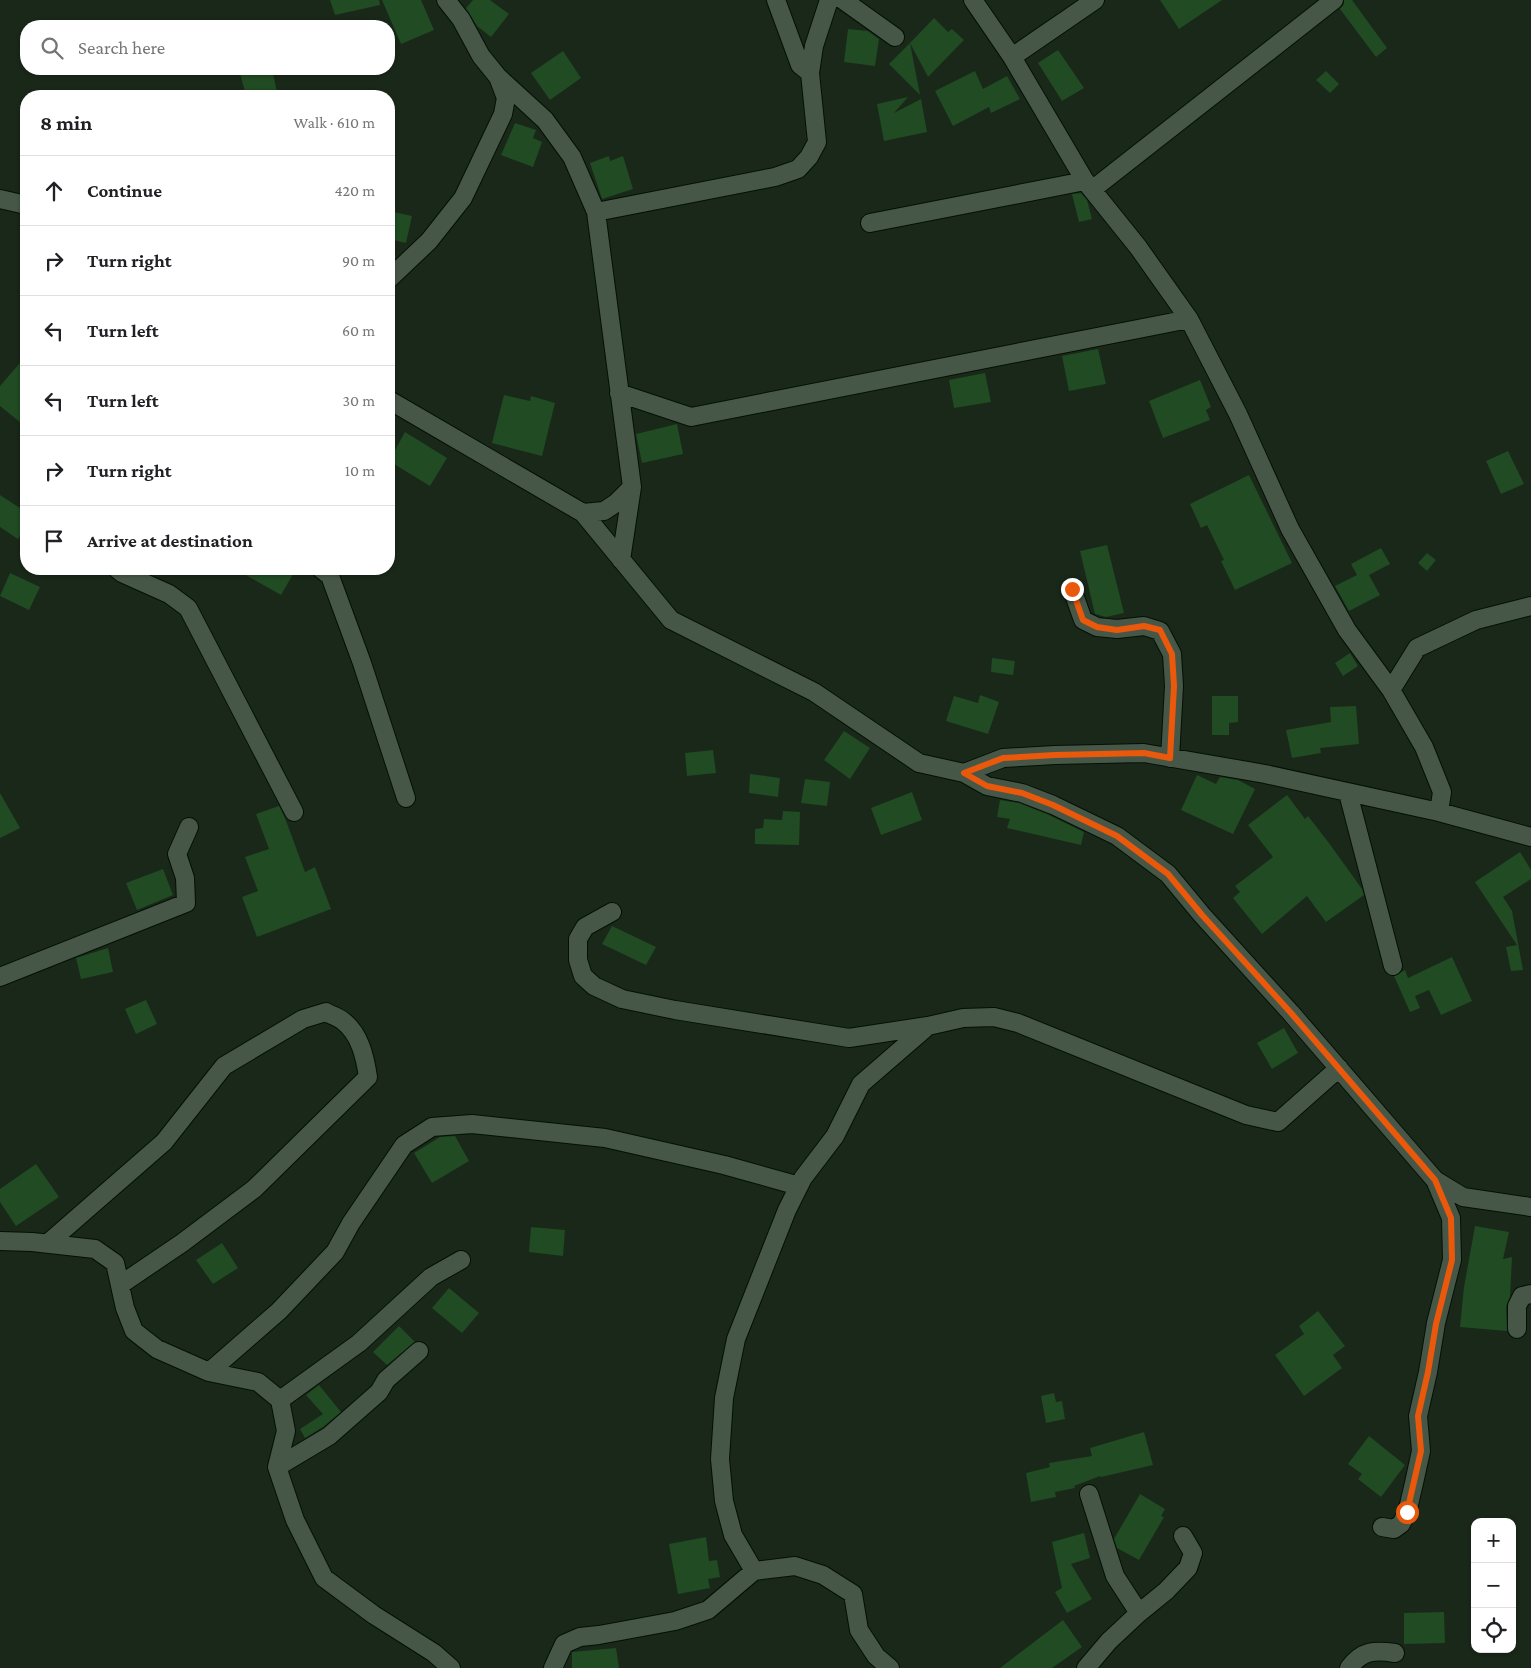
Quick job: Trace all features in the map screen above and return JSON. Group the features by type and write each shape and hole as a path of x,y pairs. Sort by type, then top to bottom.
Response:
{"street":[{"path":"446,0 461,19 481,56 498,77 545,120 572,157 596,212 632,487 621,560"},
{"path":"776,0 800,65 810,73"},
{"path":"596,212 775,177 798,169 809,158 817,142 810,73 814,46 829,0"},
{"path":"843,0 895,37"},
{"path":"973,0 1012,57 1089,185 1138,247 1189,319 1238,414 1290,530 1347,630 1391,690 1424,747 1442,792 1439,812"},
{"path":"1012,57 1095,0"},
{"path":"870,223 1089,185 1334,0"},
{"path":"395,273 430,241 463,198 503,114 506,98 498,77"},
{"path":"0,199 20,204"},
{"path":"620,393 691,417 1189,319"},
{"path":"395,403 583,513 671,620 814,692 919,763 964,773 987,786 1022,793 1053,805 1117,836 1168,874 1202,915 1339,1068 1435,1180 1451,1218 1452,1260 1436,1324 1418,1416 1421,1451 1407,1512 1401,1524 1394,1530 1382,1527"},
{"path":"583,513 604,511 616,504 632,487"},
{"path":"126,575 169,594 188,608 294,812"},
{"path":"329,575 362,663 406,798"},
{"path":"1072,589 1083,620 1097,627 1117,630 1144,626 1160,630 1172,654 1174,686 1170,758"},
{"path":"1391,690 1417,648 1476,620 1531,606"},
{"path":"964,773 1003,758 1144,753 1265,774 1439,812 1531,837"},
{"path":"1348,793 1393,966"},
{"path":"0,977 186,903 185,878 177,854 189,827"},
{"path":"612,912 585,927 578,939 578,960 583,976 594,986 622,999 675,1010 849,1038 928,1026 963,1018 994,1016 1018,1023 1246,1115 1278,1122 1339,1068"},
{"path":"47,1244 164,1142 224,1066 303,1018 326,1012 342,1020 355,1033 366,1061 368,1077 254,1189 182,1243 120,1285"},
{"path":"754,1571 733,1535 724,1501 720,1459 724,1398 736,1339 787,1210 803,1178 835,1136 861,1084 928,1026"},
{"path":"209,1372 279,1311 334,1252 351,1223 404,1145 432,1127 472,1124 605,1138 724,1165 799,1186"},
{"path":"1435,1180 1463,1197 1531,1207"},
{"path":"0,1241 95,1249 115,1263 125,1308 134,1331 157,1349 209,1372 258,1382 280,1400 286,1431 277,1467 294,1520 324,1578 374,1615 434,1653 451,1668"},
{"path":"280,1400 359,1344 431,1277 461,1260"},
{"path":"1517,1329 1517,1306 1522,1296 1531,1294"},
{"path":"277,1467 329,1436 379,1392 386,1380 419,1351"},
{"path":"1089,1494 1115,1576 1138,1613"},
{"path":"1086,1668 1109,1641 1138,1613 1166,1591 1188,1568 1193,1553 1183,1536"},
{"path":"553,1668 564,1644 580,1637 675,1621 708,1610 754,1571 795,1566 823,1575 853,1594 859,1630 876,1656 890,1668"},
{"path":"1349,1668 1367,1652 1378,1650 1395,1653"}],"building":[{"path":"330,0 379,0 380,5 335,15"},
{"path":"382,0 421,0 434,30 401,44 395,30 395,20 391,20"},
{"path":"473,0 490,0 509,14 491,37 477,26 466,8"},
{"path":"1160,0 1222,0 1179,29"},
{"path":"1344,0 1352,0 1387,48 1376,57 1340,9 1344,4"},
{"path":"934,18 948,32 952,29 964,40 928,77 910,43"},
{"path":"848,29 868,31 879,39 875,66 844,62"},
{"path":"910,43 920,95 889,64"},
{"path":"1058,50 1084,88 1062,101 1038,63"},
{"path":"563,51 581,78 550,100 531,73"},
{"path":"975,71 983,89 1007,76 1020,99 991,113 989,107 953,126 935,91"},
{"path":"1326,71 1339,84 1330,93 1316,80"},
{"path":"241,75 273,75 277,90 244,90"},
{"path":"908,97 894,113 921,99 927,132 884,141 877,104"},
{"path":"515,123 536,130 533,138 542,142 533,167 501,155"},
{"path":"609,156 610,161 623,156 633,189 602,199 590,163"},
{"path":"1081,193 1087,200 1092,219 1079,222 1072,194"},
{"path":"395,212 412,216 406,243 395,240"},
{"path":"1098,349 1106,384 1069,391 1062,356"},
{"path":"20,363 20,422 0,406 0,386"},
{"path":"985,373 991,402 954,408 949,380"},
{"path":"1200,380 1211,407 1206,410 1210,420 1163,438 1149,401"},
{"path":"504,395 530,401 531,396 555,403 542,456 492,443"},
{"path":"677,424 683,454 642,463 636,434"},
{"path":"405,432 447,458 430,486 395,465 395,450"},
{"path":"1508,451 1524,484 1501,494 1486,461"},
{"path":"1249,475 1292,563 1235,590 1221,561 1224,560 1207,525 1201,528 1190,504"},
{"path":"0,495 20,508 20,536 18,539 0,527"},
{"path":"1107,545 1124,613 1106,617 1095,614 1080,551"},
{"path":"1381,548 1390,564 1369,575 1380,595 1349,611 1335,586 1357,575 1351,564"},
{"path":"1427,553 1436,560 1427,571 1418,563"},
{"path":"10,573 40,587 29,610 0,596"},
{"path":"246,575 293,575 281,595"},
{"path":"1350,653 1358,666 1343,676 1335,663"},
{"path":"992,658 1015,661 1013,675 991,672"},
{"path":"980,695 999,702 988,734 946,721 954,696 978,703"},
{"path":"1212,696 1238,696 1238,722 1229,723 1229,735 1212,735"},
{"path":"1356,706 1359,744 1320,748 1321,753 1292,758 1286,730 1331,722 1330,707"},
{"path":"844,731 870,748 850,779 824,760"},
{"path":"713,750 716,773 687,776 685,753"},
{"path":"750,774 780,778 778,797 749,793"},
{"path":"1197,775 1216,784 1220,777 1238,780 1255,789 1233,834 1181,810"},
{"path":"805,779 830,782 827,806 801,803"},
{"path":"912,792 922,820 881,835 871,808"},
{"path":"0,793 20,828 0,838"},
{"path":"1287,795 1305,819 1308,816 1329,843 1362,889 1364,895 1326,922 1307,896 1262,934 1233,898 1240,892 1235,886 1273,857 1248,825"},
{"path":"1000,800 1019,803 1084,832 1081,845 1007,828 1010,819 997,817"},
{"path":"279,806 305,872 315,867 331,909 257,937 242,897 258,891 245,857 269,849 256,814"},
{"path":"783,811 800,812 799,845 755,844 755,829 763,828 764,819 782,820"},
{"path":"1520,852 1531,870 1531,879 1503,897 1512,911 1523,970 1511,971 1506,947 1517,945 1475,882"},
{"path":"163,869 173,895 137,910 126,883"},
{"path":"612,926 656,947 646,965 602,944"},
{"path":"108,948 113,972 81,979 76,958"},
{"path":"1452,957 1472,1001 1441,1015 1429,990 1415,996 1420,1008 1410,1012 1394,976 1405,970 1408,978"},
{"path":"146,1000 157,1024 136,1034 125,1009"},
{"path":"1284,1028 1298,1053 1272,1069 1257,1043"},
{"path":"455,1136 469,1161 432,1183 414,1153 440,1137"},
{"path":"36,1164 59,1197 16,1226 0,1202 0,1189"},
{"path":"1475,1226 1509,1232 1503,1259 1512,1257 1510,1297 1506,1306 1507,1331 1460,1327 1464,1287"},
{"path":"531,1227 565,1230 563,1256 529,1252"},
{"path":"222,1243 238,1268 213,1284 196,1260"},
{"path":"449,1288 479,1313 462,1333 432,1308"},
{"path":"1318,1311 1345,1346 1333,1355 1342,1368 1304,1396 1275,1355 1304,1334 1299,1326"},
{"path":"399,1326 415,1342 387,1365 373,1352"},
{"path":"319,1385 341,1412 323,1427 305,1438 300,1429 323,1414 306,1395"},
{"path":"1054,1393 1056,1402 1062,1401 1065,1419 1046,1423 1041,1396"},
{"path":"1144,1432 1153,1465 1100,1476 1074,1486 1075,1488 1055,1492 1056,1497 1031,1502 1026,1473 1050,1467 1049,1463 1092,1456 1090,1448"},
{"path":"1369,1436 1405,1465 1381,1497 1358,1479 1362,1474 1348,1464"},
{"path":"1140,1494 1165,1509 1161,1516 1164,1517 1139,1560 1117,1548 1114,1539"},
{"path":"1084,1533 1090,1558 1071,1564 1092,1599 1067,1613 1055,1592 1062,1588 1052,1542"},
{"path":"706,1537 709,1561 717,1560 720,1577 708,1579 710,1588 678,1594 669,1544"},
{"path":"1444,1612 1445,1643 1404,1644 1404,1613"},
{"path":"1063,1620 1082,1647 1052,1668 1000,1668"},
{"path":"616,1648 619,1668 572,1668 572,1652"}],"route":[{"path":"1072,589 1083,620 1097,627 1117,630 1144,626 1160,630 1172,654 1174,686 1170,758 1144,753 1003,758 964,773 987,786 1022,793 1053,805 1117,836 1168,874 1435,1180 1451,1218 1452,1260 1436,1324 1418,1416 1421,1451 1407,1512"}]}
